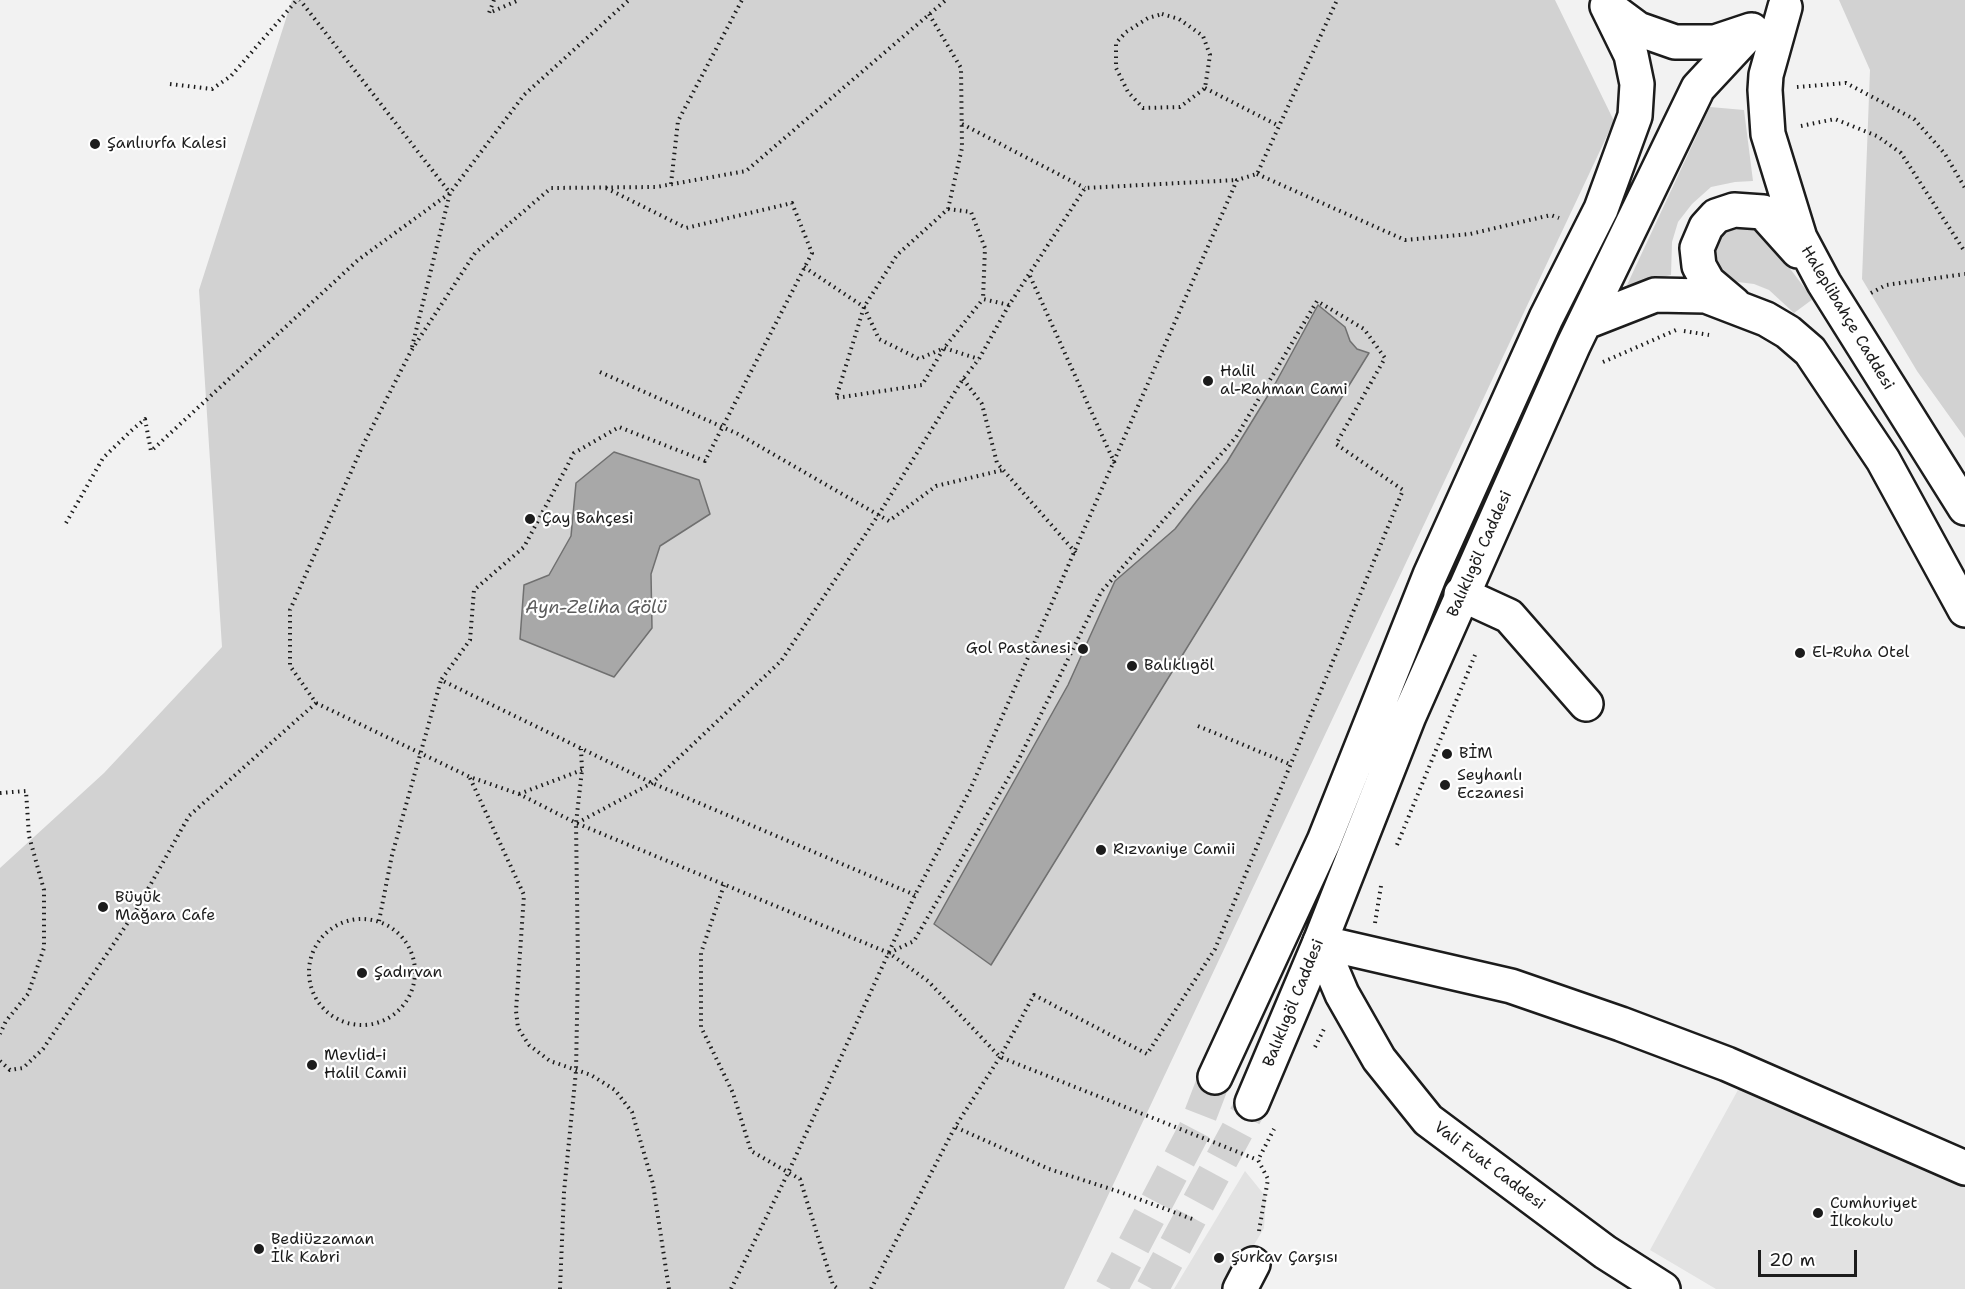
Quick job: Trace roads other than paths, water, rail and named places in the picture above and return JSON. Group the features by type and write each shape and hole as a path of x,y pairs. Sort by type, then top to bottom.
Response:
{"main road":[{"path":"1605,3 1638,29 1676,42 1715,42 1752,30 1787,4"},
{"path":"1215,1077 1324,841 1430,575 1546,318 1602,209 1635,116 1637,84 1631,55 1605,3"},
{"name":"Haleplibahçe Caddesi","path":"1787,4 1766,75 1765,90 1768,134 1800,238 1824,283 1965,508"},
{"name":"Balıklıgöl Caddesi","path":"1252,1103 1320,942 1408,716 1461,594 1586,322 1698,88 1752,30"},
{"path":"1740,309 1708,282 1699,266 1697,249 1706,226 1716,216 1734,210 1763,212 1824,283"},
{"path":"1586,322 1655,295 1706,296 1767,319 1788,332 1810,351 1883,460 1965,610"},
{"path":"1461,594 1509,616 1586,704"},
{"path":"1320,942 1511,986 1727,1064 1965,1168"},
{"name":"Vali Fuat Caddesi","path":"1320,942 1342,994 1379,1059 1428,1120 1605,1252 1663,1289"}],"water":[{"name":"Balıklıgöl","path":"1318,305 1345,327 1350,341 1357,349 1369,353 991,965 934,924 1068,685 1115,581 1175,529 1227,462 1275,384"},
{"name":"Ayn-Zeliha Gölü","path":"614,452 699,480 710,514 660,546 651,574 652,628 614,677 520,639 524,585 549,575 571,536 576,483"}],"tunnel":[{"path":"1111,1289 1195,1129 1215,1077"},
{"path":"1152,1289 1252,1103"}],"place":[{"name":"Şanlıurfa Kalesi","path":"95,144"},
{"name":"Halil al-Rahman Cami","path":"1208,381"},
{"name":"Çay Bahçesi","path":"530,519"},
{"name":"Gol Pastanesi","path":"1083,649"},
{"name":"El-Ruha Otel","path":"1800,653"},
{"name":"Balıklıgöl","path":"1132,666"},
{"name":"BİM","path":"1447,754"},
{"name":"Seyhanlı Eczanesi","path":"1445,785"},
{"name":"Rızvaniye Camii","path":"1101,850"},
{"name":"Büyük Mağara Cafe","path":"103,907"},
{"name":"Şadırvan","path":"362,973"},
{"name":"Mevlid-i Halil Camii","path":"312,1065"},
{"name":"Cumhuriyet İlkokulu","path":"1818,1213"},
{"name":"Bediüzzaman İlk Kabri","path":"259,1249"},
{"name":"Şurkav Çarşısı","path":"1219,1258"}]}
